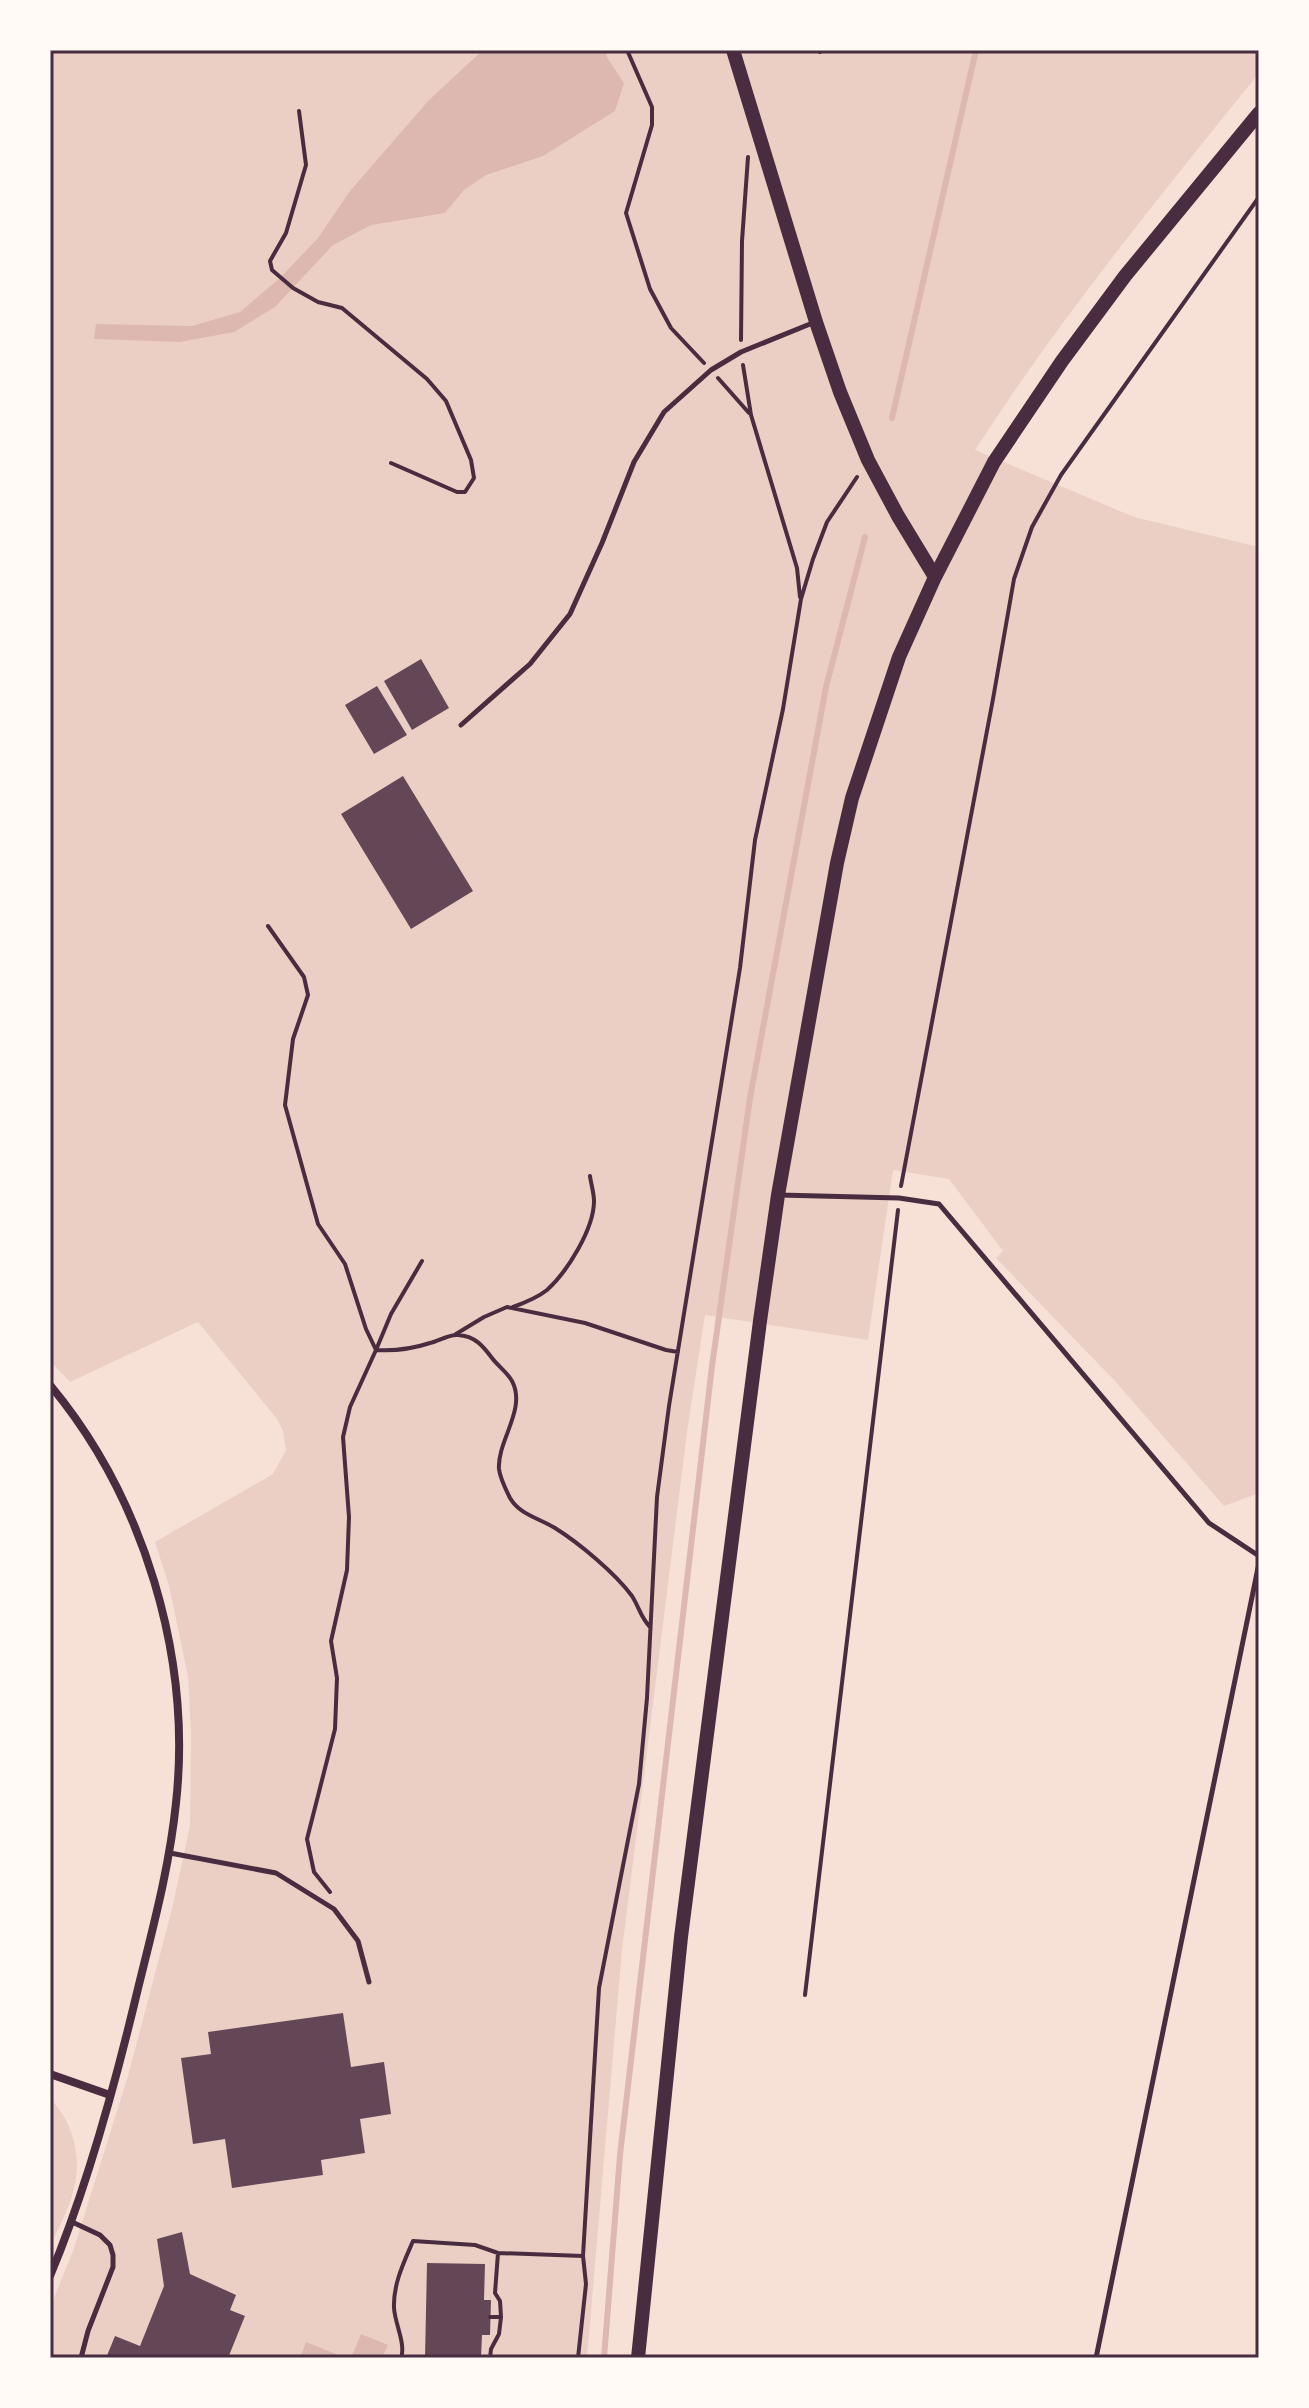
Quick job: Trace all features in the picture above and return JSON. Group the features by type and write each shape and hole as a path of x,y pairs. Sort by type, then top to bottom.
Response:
{"street":[{"path":"733,50 840,392 868,460 935,577"},
{"path":"638,2358 681,1937 778,1195 837,863 852,798 899,657 935,577 994,462 1062,361 1125,276 1259,113"},
{"path":"50,1385 84,1431 107,1471 143,1549 169,1649 178,1721 177,1800 170,1853 110,2095 50,2276"},
{"path":"50,2074 110,2095"}],"lane":[{"path":"461,725 530,664 570,614 634,462 664,412 711,370 741,352 816,322"},
{"path":"778,1195 899,1198 939,1204 1209,1523 1259,1556"},
{"path":"1096,2358 1259,1563"},
{"path":"170,1853 276,1873 334,1909 358,1941 369,1982"},
{"path":"70,2221 100,2235 110,2245 113,2255 113,2267 81,2358"}],"path":[{"path":"627,50 652,107 652,125 626,213 650,289 671,328 751,415"},
{"path":"299,111 306,165 286,233 270,261 272,270 293,288 318,302 342,308 427,379 446,401 455,418 471,460 474,478 465,492 457,492 391,463"},
{"path":"805,1995 899,1198 1014,579 1032,527 1061,475 1259,197"},
{"path":"578,2358 586,2284 583,2256 599,1988 639,1784 647,1698 657,1497 740,968 755,840 783,709 801,599 827,522 868,460"},
{"path":"268,926 304,977 308,995 293,1039 285,1105 318,1224 345,1264 376,1350"},
{"path":"511,1308 527,1303 542,1293 567,1265 587,1231 592,1215 594,1200 590,1176"},
{"path":"331,1893 314,1872 307,1839 335,1729 337,1678 331,1641 347,1570 349,1517 343,1437 350,1407 391,1314 422,1261"},
{"path":"376,1350 406,1349 430,1343 456,1334 507,1307 585,1323 678,1352"},
{"path":"456,1334 476,1340 513,1382 516,1402 502,1450 499,1473 515,1505 529,1516 554,1527 589,1554 630,1594 641,1617 650,1627"},
{"path":"401,2358 403,2352 394,2304 399,2275 413,2241 475,2245 498,2253 583,2256"},
{"path":"490,2358 499,2334 501,2317 500,2301 495,2293 498,2253"},
{"path":"490,2317 501,2317"}],"shaded area":[{"path":"50,50 1259,50 1259,73 1076,305 975,450 1134,517 1259,547 1259,1493 1224,1506 1114,1380 996,1258 1003,1251 949,1179 893,1170 868,1340 705,1315 688,1425 622,1950 587,2358 50,2358 50,2308 73,2251 128,2076 172,1909 190,1826 188,1676 169,1586 155,1542 273,1474 286,1450 283,1431 277,1419 198,1322 70,1382 50,1361"},
{"path":"483,50 605,50 624,83 615,111 543,156 486,175 464,190 445,213 371,225 333,245 275,307 234,332 180,342 94,339 96,324 192,326 240,312 280,278 318,238 350,191 429,100"},
{"path":"50,2099 70,2128 77,2164 72,2195 50,2247"},
{"path":"361,2334 388,2345 382,2358 351,2358"},
{"path":"306,2342 346,2358 300,2358"}],"building":[{"path":"421,659 449,708 412,730 384,681"},
{"path":"377,686 407,735 374,754 345,705"},
{"path":"403,776 473,891 411,929 341,814"},
{"path":"343,2013 351,2067 384,2062 391,2114 360,2119 365,2153 321,2160 323,2175 232,2188 225,2139 193,2144 181,2058 211,2054 208,2032"},
{"path":"182,2232 190,2274 236,2295 230,2310 245,2316 228,2358 106,2358 115,2336 140,2346 164,2286 157,2239"},
{"path":"427,2263 485,2264 484,2300 491,2300 490,2335 482,2335 481,2358 425,2358"}],"waterway":[{"path":"892,418 976,50"},
{"path":"604,2358 620,2155 712,1366 750,1098 826,687 865,537"}]}
